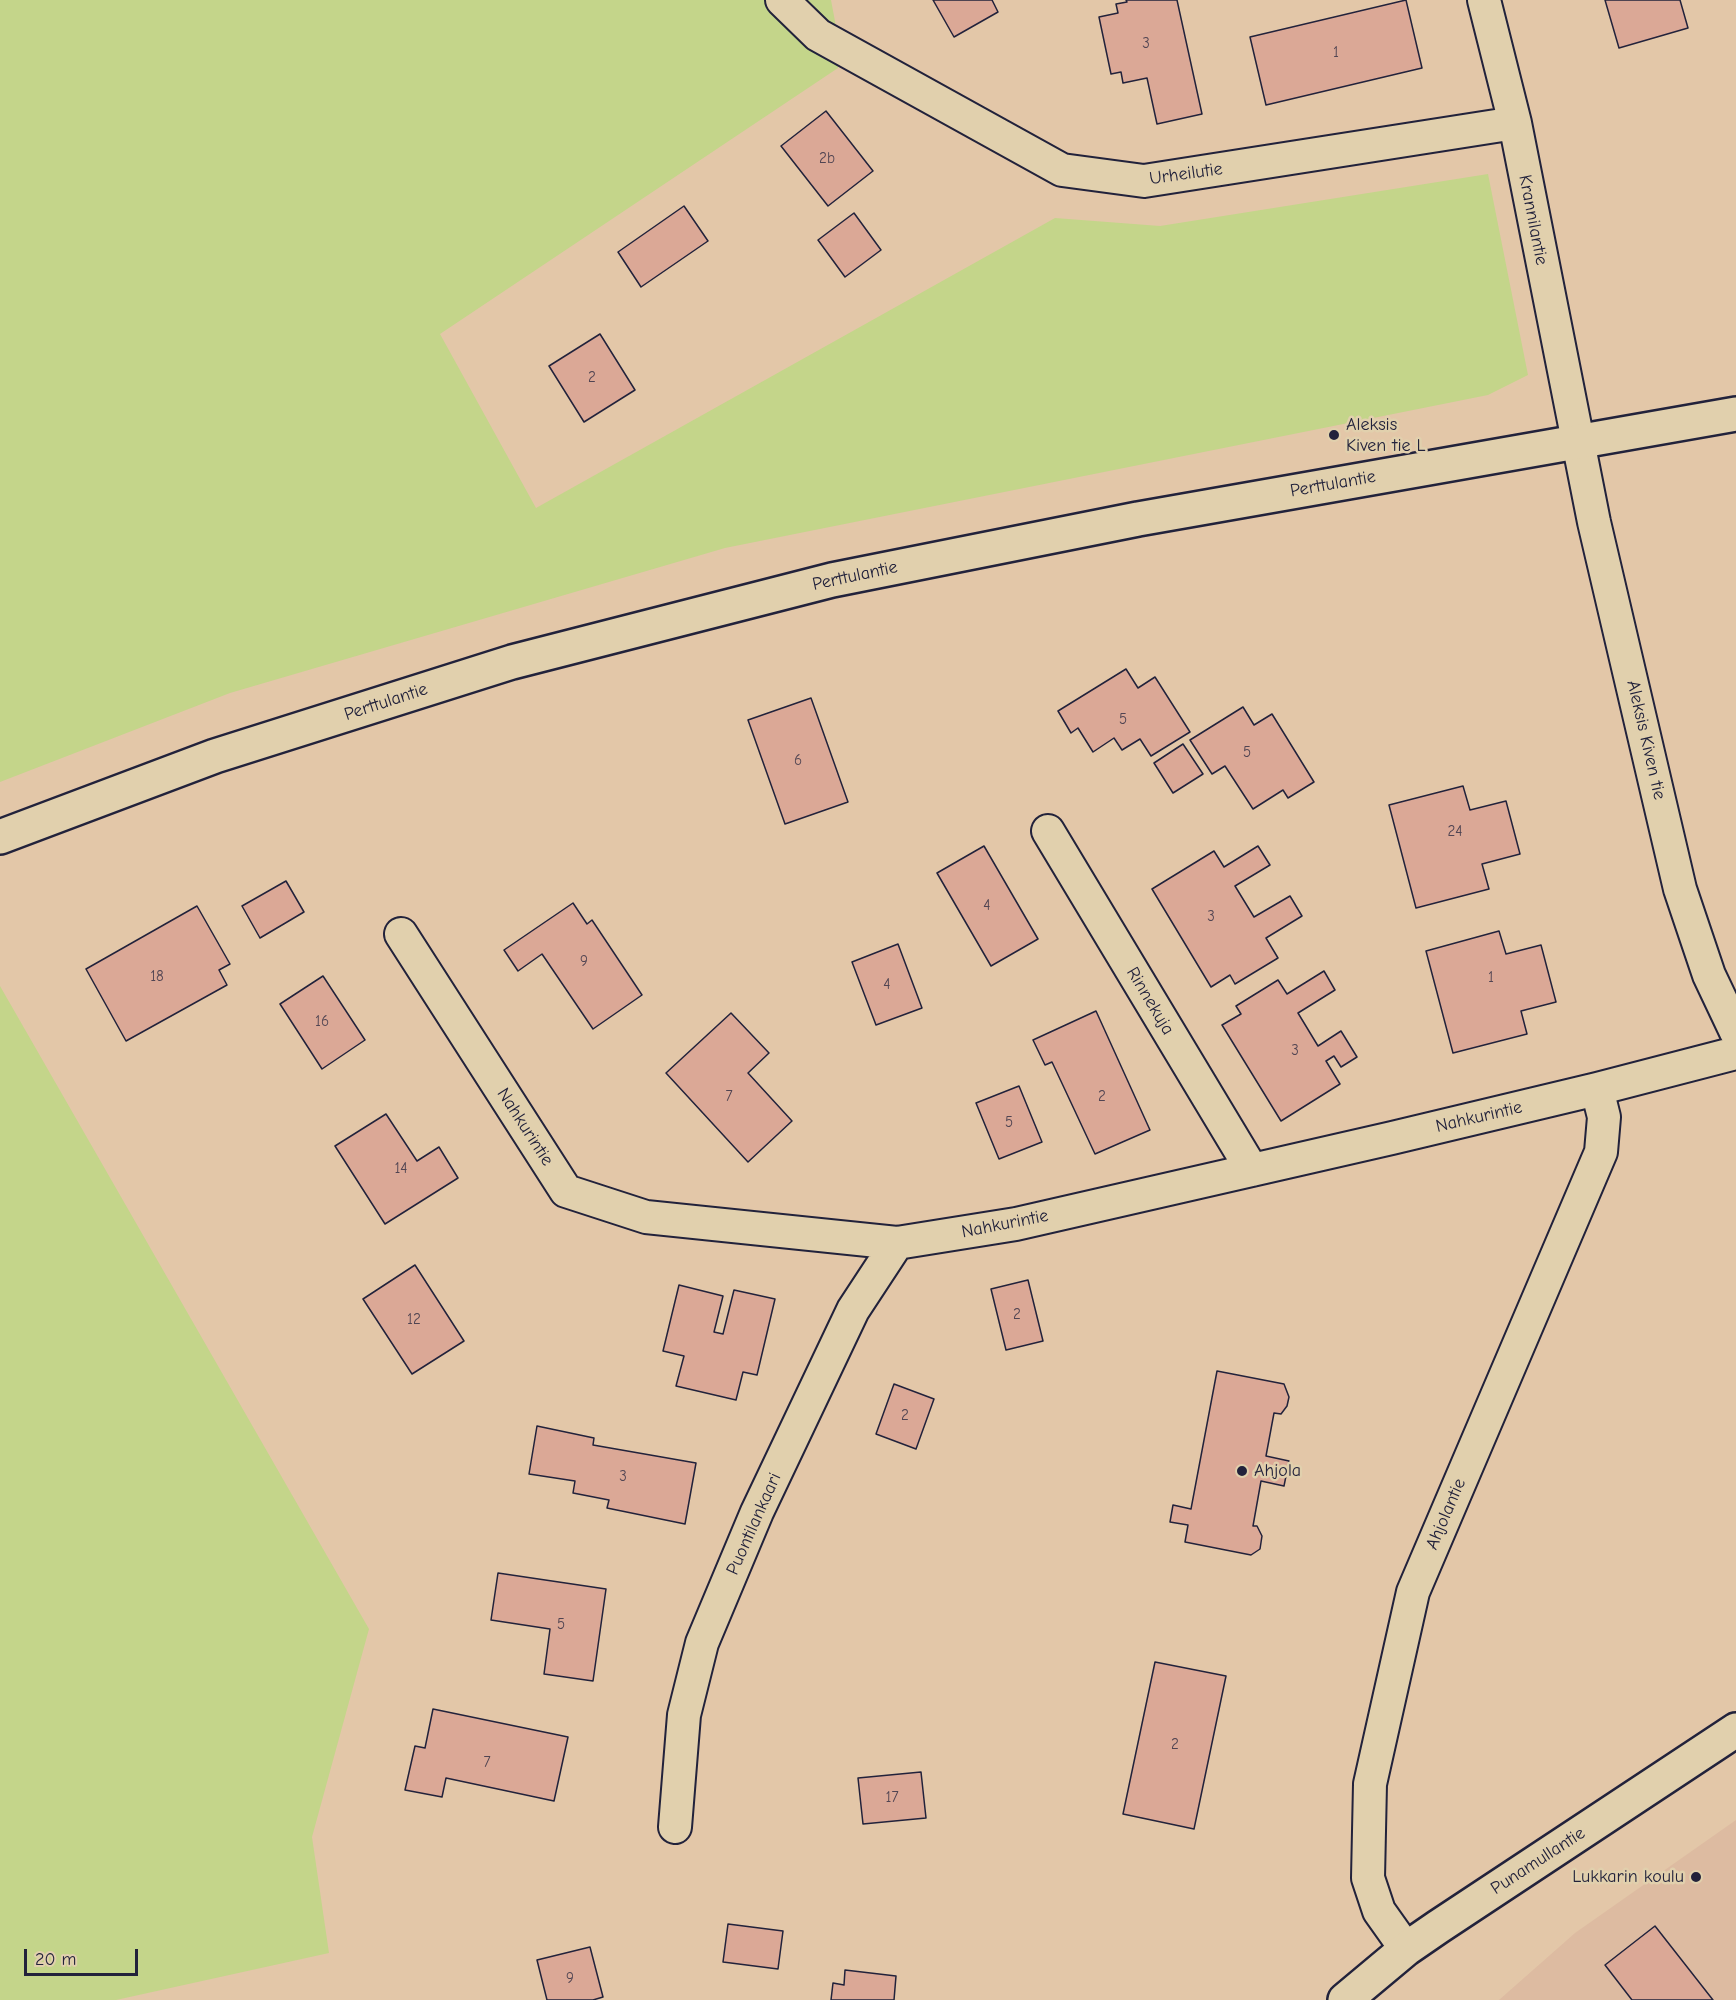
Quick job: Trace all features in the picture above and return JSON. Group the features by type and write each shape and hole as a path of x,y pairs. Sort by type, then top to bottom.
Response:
{"street":[{"name":"Urheilutie","path":"782,0 818,35 1062,170 1144,181 1515,123"},
{"name":"Krannilantie","path":"1484,0 1515,123 1577,442"},
{"name":"Perttulantie","path":"0,837 215,756 512,662 832,580 1138,519 1736,414"},
{"name":"Aleksis Kiven tie","path":"1577,442 1680,889 1709,975 1736,1032"},
{"name":"Rinnekuja","path":"1048,831 1252,1170"},
{"name":"Nahkurintie","path":"401,934 566,1191 646,1217 897,1243 1016,1224 1598,1089 1736,1053"},
{"name":"Ahjolantie","path":"1406,1949 1379,1911 1368,1878 1370,1784 1410,1603 1601,1152 1604,1117 1598,1089"},
{"name":"Puontilankaari","path":"675,1827 684,1714 702,1643 757,1512 853,1310 897,1243"},
{"name":"Punamullantie","path":"1345,2000 1406,1949 1736,1730"}],"shaded area":[{"name":"Lukkarin koulu","path":"1736,1820 1736,2000 1499,2000 1575,1933"}],"green space":[{"path":"0,0 831,0 840,48 838,68 440,334 536,508 1055,218 1160,226 1488,174 1528,375 1488,395 725,548 230,693 0,782"},
{"path":"0,986 369,1629 312,1837 329,1953 116,2000 0,2000"}],"building":[{"path":"933,0 992,0 998,12 954,37"},
{"path":"1126,0 1177,0 1202,114 1157,124 1147,78 1123,83 1121,72 1111,74 1099,17 1118,13 1116,4 1127,2"},
{"path":"1406,0 1422,68 1266,105 1250,37"},
{"path":"1605,0 1680,0 1688,28 1619,48"},
{"path":"826,111 873,171 828,206 781,146"},
{"path":"684,206 708,241 641,287 618,252"},
{"path":"854,213 881,250 845,277 818,240"},
{"path":"600,334 635,390 584,422 549,366"},
{"path":"1126,669 1138,688 1155,677 1190,732 1151,756 1140,739 1122,750 1114,738 1093,752 1078,728 1071,733 1058,711"},
{"path":"811,698 848,802 785,824 748,720"},
{"path":"1243,707 1254,725 1272,714 1314,782 1288,798 1283,790 1253,809 1225,766 1212,774 1190,740"},
{"path":"1183,744 1203,774 1173,793 1154,763"},
{"path":"1463,786 1470,810 1506,801 1520,854 1482,864 1489,889 1416,908 1389,805"},
{"path":"984,846 1038,939 991,966 937,873"},
{"path":"1258,846 1270,865 1235,886 1254,917 1290,896 1302,916 1266,938 1278,958 1235,984 1230,975 1211,987 1152,889 1214,851 1224,867"},
{"path":"286,881 304,912 260,938 242,906"},
{"path":"573,903 587,924 592,920 642,995 593,1029 542,954 518,971 504,950"},
{"path":"197,906 230,964 219,970 227,985 126,1041 86,969"},
{"path":"1499,931 1506,954 1541,945 1556,1002 1521,1011 1527,1034 1453,1053 1426,951"},
{"path":"898,944 922,1008 876,1025 852,962"},
{"path":"1324,971 1335,990 1298,1013 1318,1046 1341,1031 1357,1057 1341,1067 1334,1056 1326,1061 1340,1084 1281,1121 1222,1025 1241,1014 1236,1006 1278,980 1287,994"},
{"path":"323,976 365,1040 322,1069 280,1004"},
{"path":"1096,1011 1150,1130 1095,1154 1052,1062 1045,1065 1033,1040"},
{"path":"731,1013 769,1053 748,1073 792,1121 748,1162 666,1073"},
{"path":"1019,1086 1042,1142 999,1159 976,1103"},
{"path":"386,1114 417,1161 439,1147 458,1178 385,1224 335,1146"},
{"path":"415,1265 464,1341 412,1374 363,1299"},
{"path":"1028,1280 1043,1341 1006,1350 991,1289"},
{"path":"679,1285 723,1296 714,1332 723,1334 734,1290 775,1299 757,1375 743,1372 736,1400 676,1386 684,1356 663,1351"},
{"name":"Ahjola","path":"1217,1371 1284,1384 1289,1397 1287,1406 1281,1414 1274,1413 1266,1456 1289,1461 1284,1486 1261,1481 1253,1526 1257,1526 1262,1536 1260,1549 1251,1555 1185,1542 1188,1525 1170,1522 1173,1505 1191,1509"},
{"path":"894,1384 934,1399 916,1449 876,1434"},
{"path":"537,1426 594,1438 593,1445 696,1463 685,1524 607,1508 609,1500 573,1493 575,1481 529,1474"},
{"path":"498,1573 606,1589 593,1681 544,1674 550,1629 491,1620"},
{"path":"1155,1662 1226,1676 1194,1829 1123,1814"},
{"path":"433,1709 568,1737 554,1801 446,1778 442,1797 405,1790 415,1746 425,1748"},
{"path":"921,1772 926,1818 863,1824 858,1778"},
{"path":"728,1924 783,1931 778,1969 723,1962"},
{"path":"1655,1926 1713,2000 1632,2000 1605,1965"},
{"path":"590,1947 603,1997 593,2000 547,2000 537,1960"},
{"path":"845,1970 896,1976 894,2000 831,2000 833,1983 844,1985"}],"place":[{"name":"Aleksis Kiven tie L","path":"1334,435"},
{"name":"Ahjola","path":"1242,1471"},
{"name":"Lukkarin koulu","path":"1696,1877"}]}
